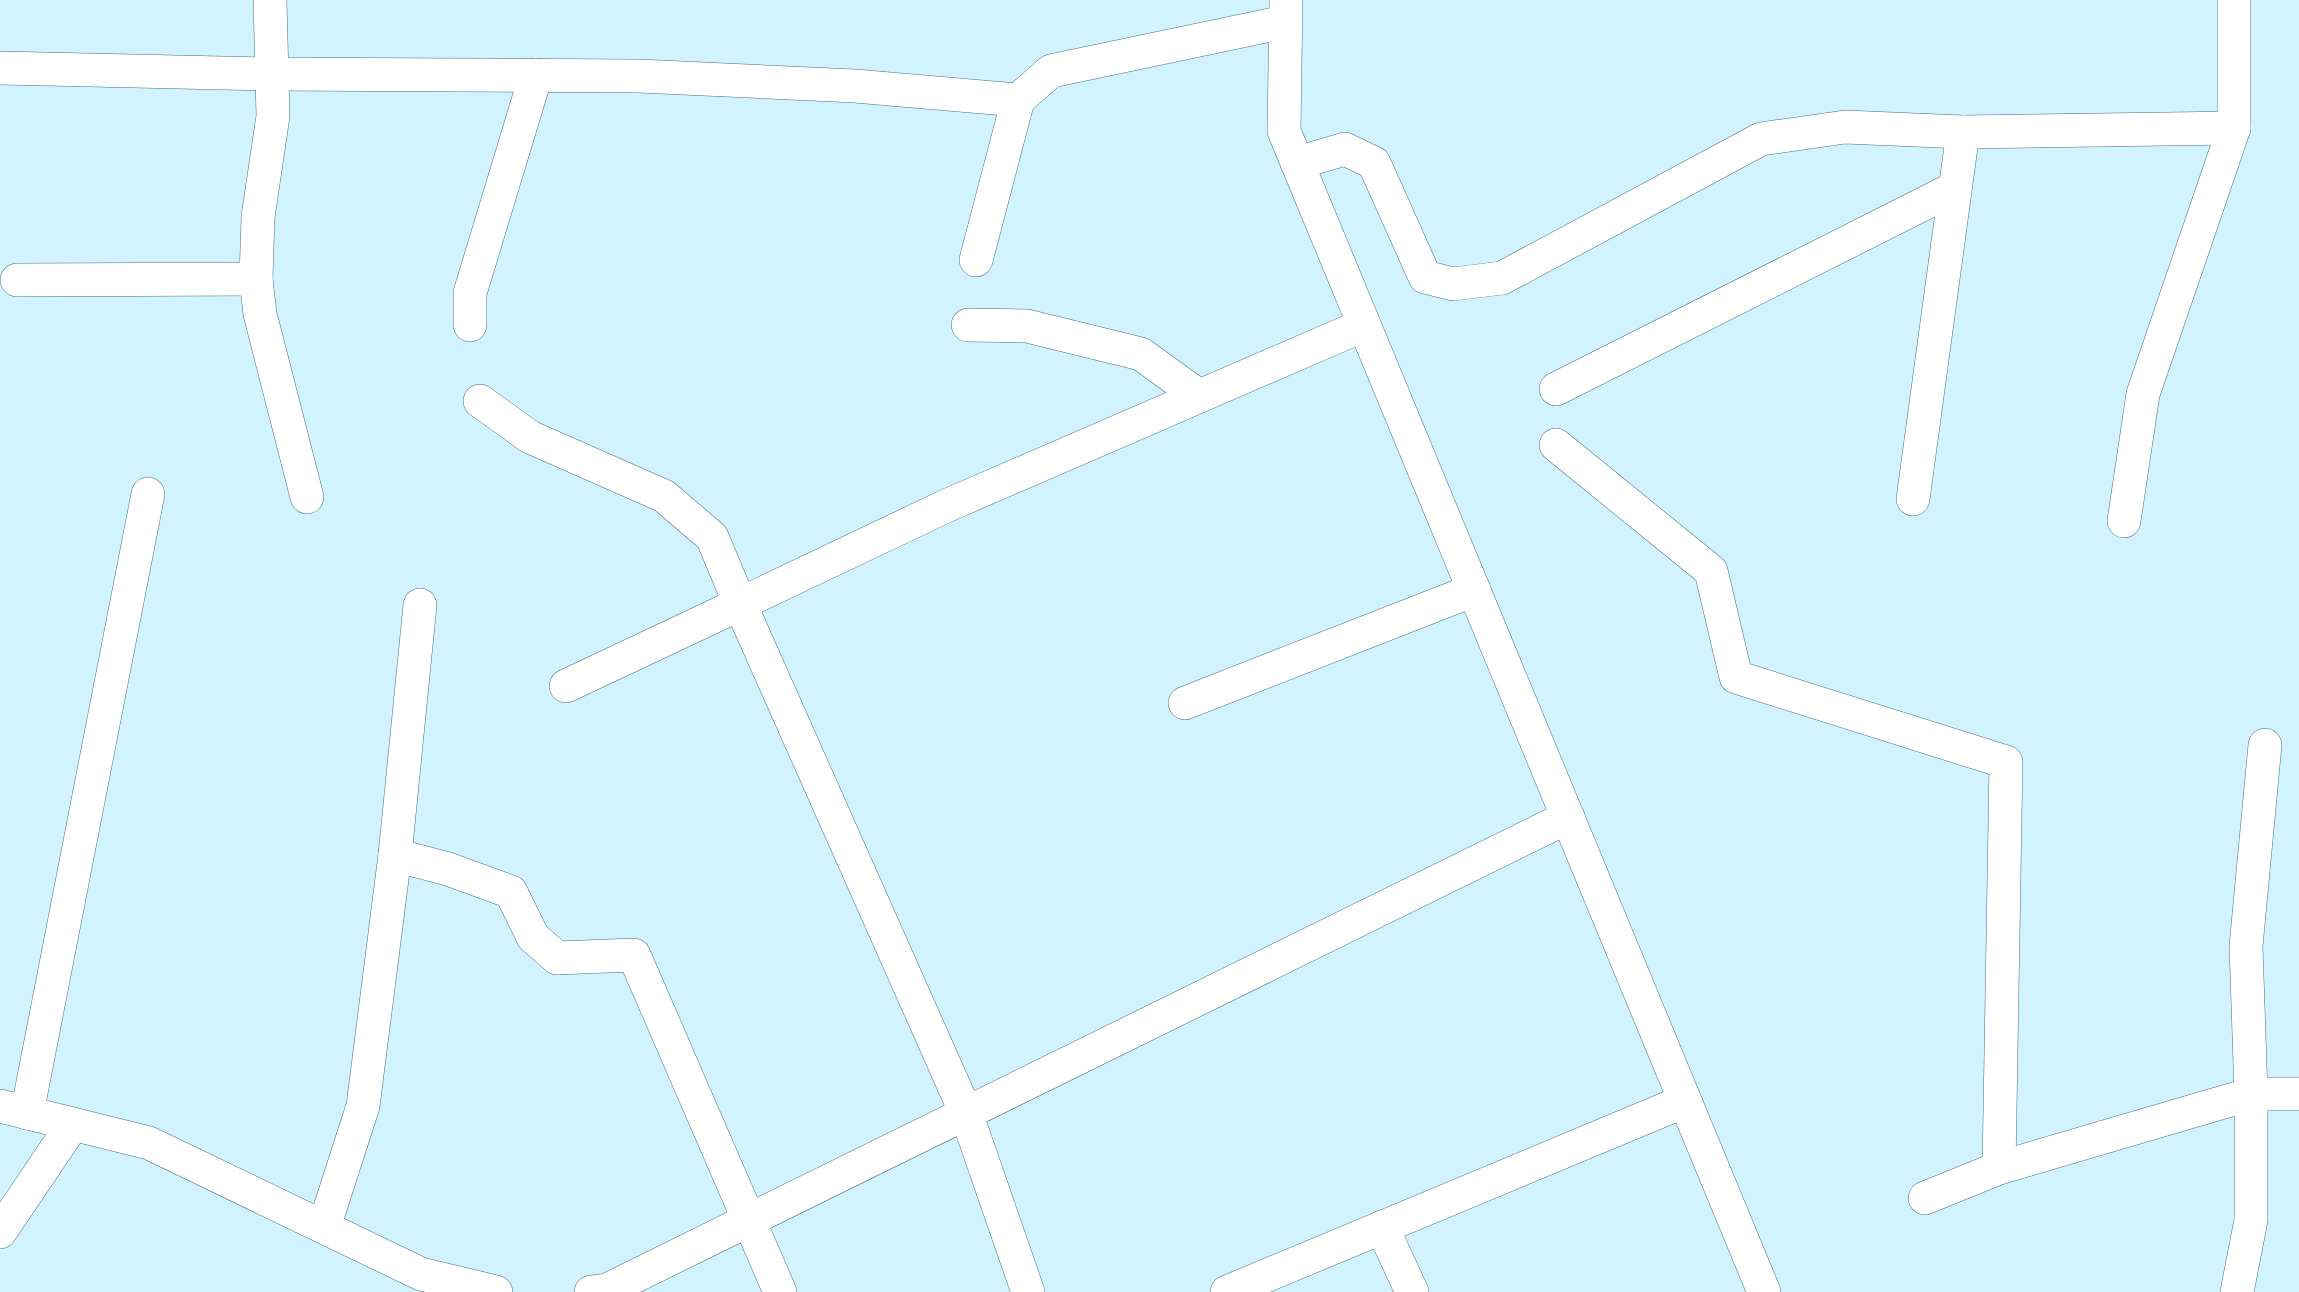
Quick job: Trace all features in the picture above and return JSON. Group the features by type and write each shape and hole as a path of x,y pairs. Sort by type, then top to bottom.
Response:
{"street":[{"path":"270,0 273,116 258,217 256,279 260,315 307,497"},
{"path":"2124,521 2143,394 2234,128 2234,0"},
{"path":"976,260 1018,100 1051,72 1285,11 1284,131 1764,1292"},
{"path":"0,68 272,75 639,76 832,85 1018,100"},
{"path":"470,325 470,293 536,75"},
{"path":"1297,163 1345,150 1374,163 1425,277 1453,284 1502,278 1761,140 1845,127 1963,132 2234,128"},
{"path":"1913,499 1963,132"},
{"path":"1556,389 1955,188"},
{"path":"17,280 256,279"},
{"path":"969,325 1027,326 1141,354 1199,396"},
{"path":"566,686 946,506 1364,325"},
{"path":"480,401 530,437 664,496 712,537 966,1113 1028,1292"},
{"path":"1556,445 1710,571 1736,677 2006,762 1999,1168"},
{"path":"148,494 13,1109 149,1143 421,1274 496,1292"},
{"path":"1185,703 1474,590"},
{"path":"324,1227 363,1106 395,855 420,604"},
{"path":"2237,1292 2252,1220 2246,946 2265,745"},
{"path":"591,1292 608,1290 1568,818"},
{"path":"395,855 448,869 511,891 532,937 557,958 634,955 780,1292"},
{"path":"1925,1198 1999,1168 2251,1094 2299,1094"},
{"path":"1227,1292 1685,1101"},
{"path":"0,1232 73,1124"},
{"path":"1382,1227 1413,1292"}]}
